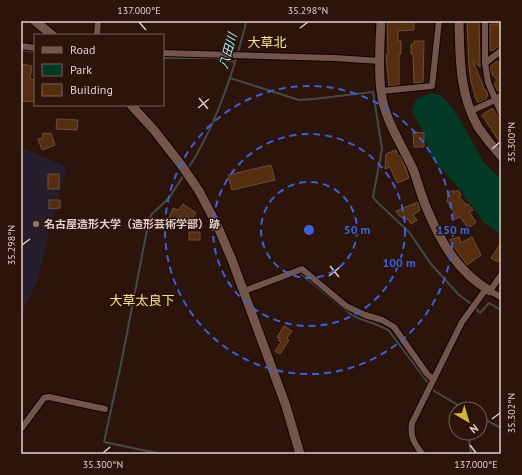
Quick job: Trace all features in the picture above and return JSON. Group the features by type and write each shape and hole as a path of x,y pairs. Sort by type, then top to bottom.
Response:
{"street":[{"path":"35,21 51,34"},
{"path":"97,34 98,21"},
{"path":"381,21 381,90 386,112 413,170 426,209 443,242 459,267 471,278 501,297"},
{"path":"381,90 432,86 439,21"},
{"path":"459,21 460,72 466,97 478,126 501,156"},
{"path":"485,21 485,63 488,82 501,113"},
{"path":"21,46 34,48"},
{"path":"485,63 501,50"},
{"path":"164,54 334,58 380,61"},
{"path":"471,111 495,100 501,95"},
{"path":"132,106 154,130 182,166 217,225 244,291 286,406 300,454"},
{"path":"244,291 302,269 346,306 365,315 382,320 394,328 433,379"},
{"path":"422,454 415,444 411,432 412,422 462,322 501,275"},
{"path":"21,429 44,398 49,397 105,409"}],"shaded area":[{"name":"名古屋造形大学（造形芸術学部）跡","path":"21,147 66,167 37,281 21,315"}],"green space":[{"path":"431,93 442,96 456,112 484,163 501,179 501,235 484,223 462,192 432,158 421,128 412,111 416,99"}],"building":[{"path":"387,21 414,21 414,30 398,31 398,41 401,41 401,54 399,54 399,85 389,86 386,54 388,54"},
{"path":"467,21 479,21 480,67 473,61 488,96 486,96 487,99 478,103 474,95 471,82"},
{"path":"490,24 500,24 501,44 494,50 490,51"},
{"path":"414,41 424,41 423,82 414,83 413,54 411,54 411,44 414,44"},
{"path":"497,61 501,65 501,89 498,91 494,84 497,80 491,73 490,67"},
{"path":"21,64 32,66 30,79 34,80 34,102 21,101"},
{"path":"493,109 501,120 501,144 482,115"},
{"path":"57,119 78,120 77,130 56,129"},
{"path":"413,132 424,133 424,147 414,147"},
{"path":"51,133 55,145 42,150 38,139 43,138 42,134"},
{"path":"396,150 398,156 400,156 403,161 409,178 397,183 390,167 385,169 386,154"},
{"path":"271,165 275,180 232,190 228,175"},
{"path":"48,174 59,174 59,189 48,189"},
{"path":"453,190 455,192 458,190 461,195 459,196 466,205 468,204 473,210 469,212 476,222 470,227 467,227 460,217 453,220 451,215 455,213 449,206 447,194"},
{"path":"49,200 60,200 60,208 49,209"},
{"path":"418,202 420,210 413,215 417,220 411,224 405,217 402,218 399,216 396,211"},
{"path":"183,204 196,213 190,222 180,216 177,221 175,220 174,222 168,220 173,208 178,210"},
{"path":"189,232 200,232 200,240 189,240"},
{"path":"459,237 461,243 472,237 481,255 467,265 449,240"},
{"path":"501,243 501,257 498,262 491,258"},
{"path":"284,326 292,331 287,338 289,340 280,354 275,351 281,342 278,340 280,338 277,337"}],"waterway":[{"name":"八田川","path":"187,170 206,137 222,101 235,63 246,21"},
{"path":"21,50 34,52"},
{"name":"八田川","path":"164,58 215,58 235,62"},
{"path":"230,78 299,100 373,92 382,149 373,197 409,232 431,264 459,295 480,313 489,303 501,310"},
{"path":"162,454 104,442 151,215 169,198 184,175"},
{"path":"301,274 352,315 389,331 434,391 451,401"},
{"path":"488,421 501,428"},
{"path":"469,441 471,454"}],"place":[{"name":"名古屋造形大学（造形芸術学部）跡","path":"36,224"}],"district":[{"name":"大草北","path":"267,42"},
{"name":"大草太良下","path":"142,300"}]}
